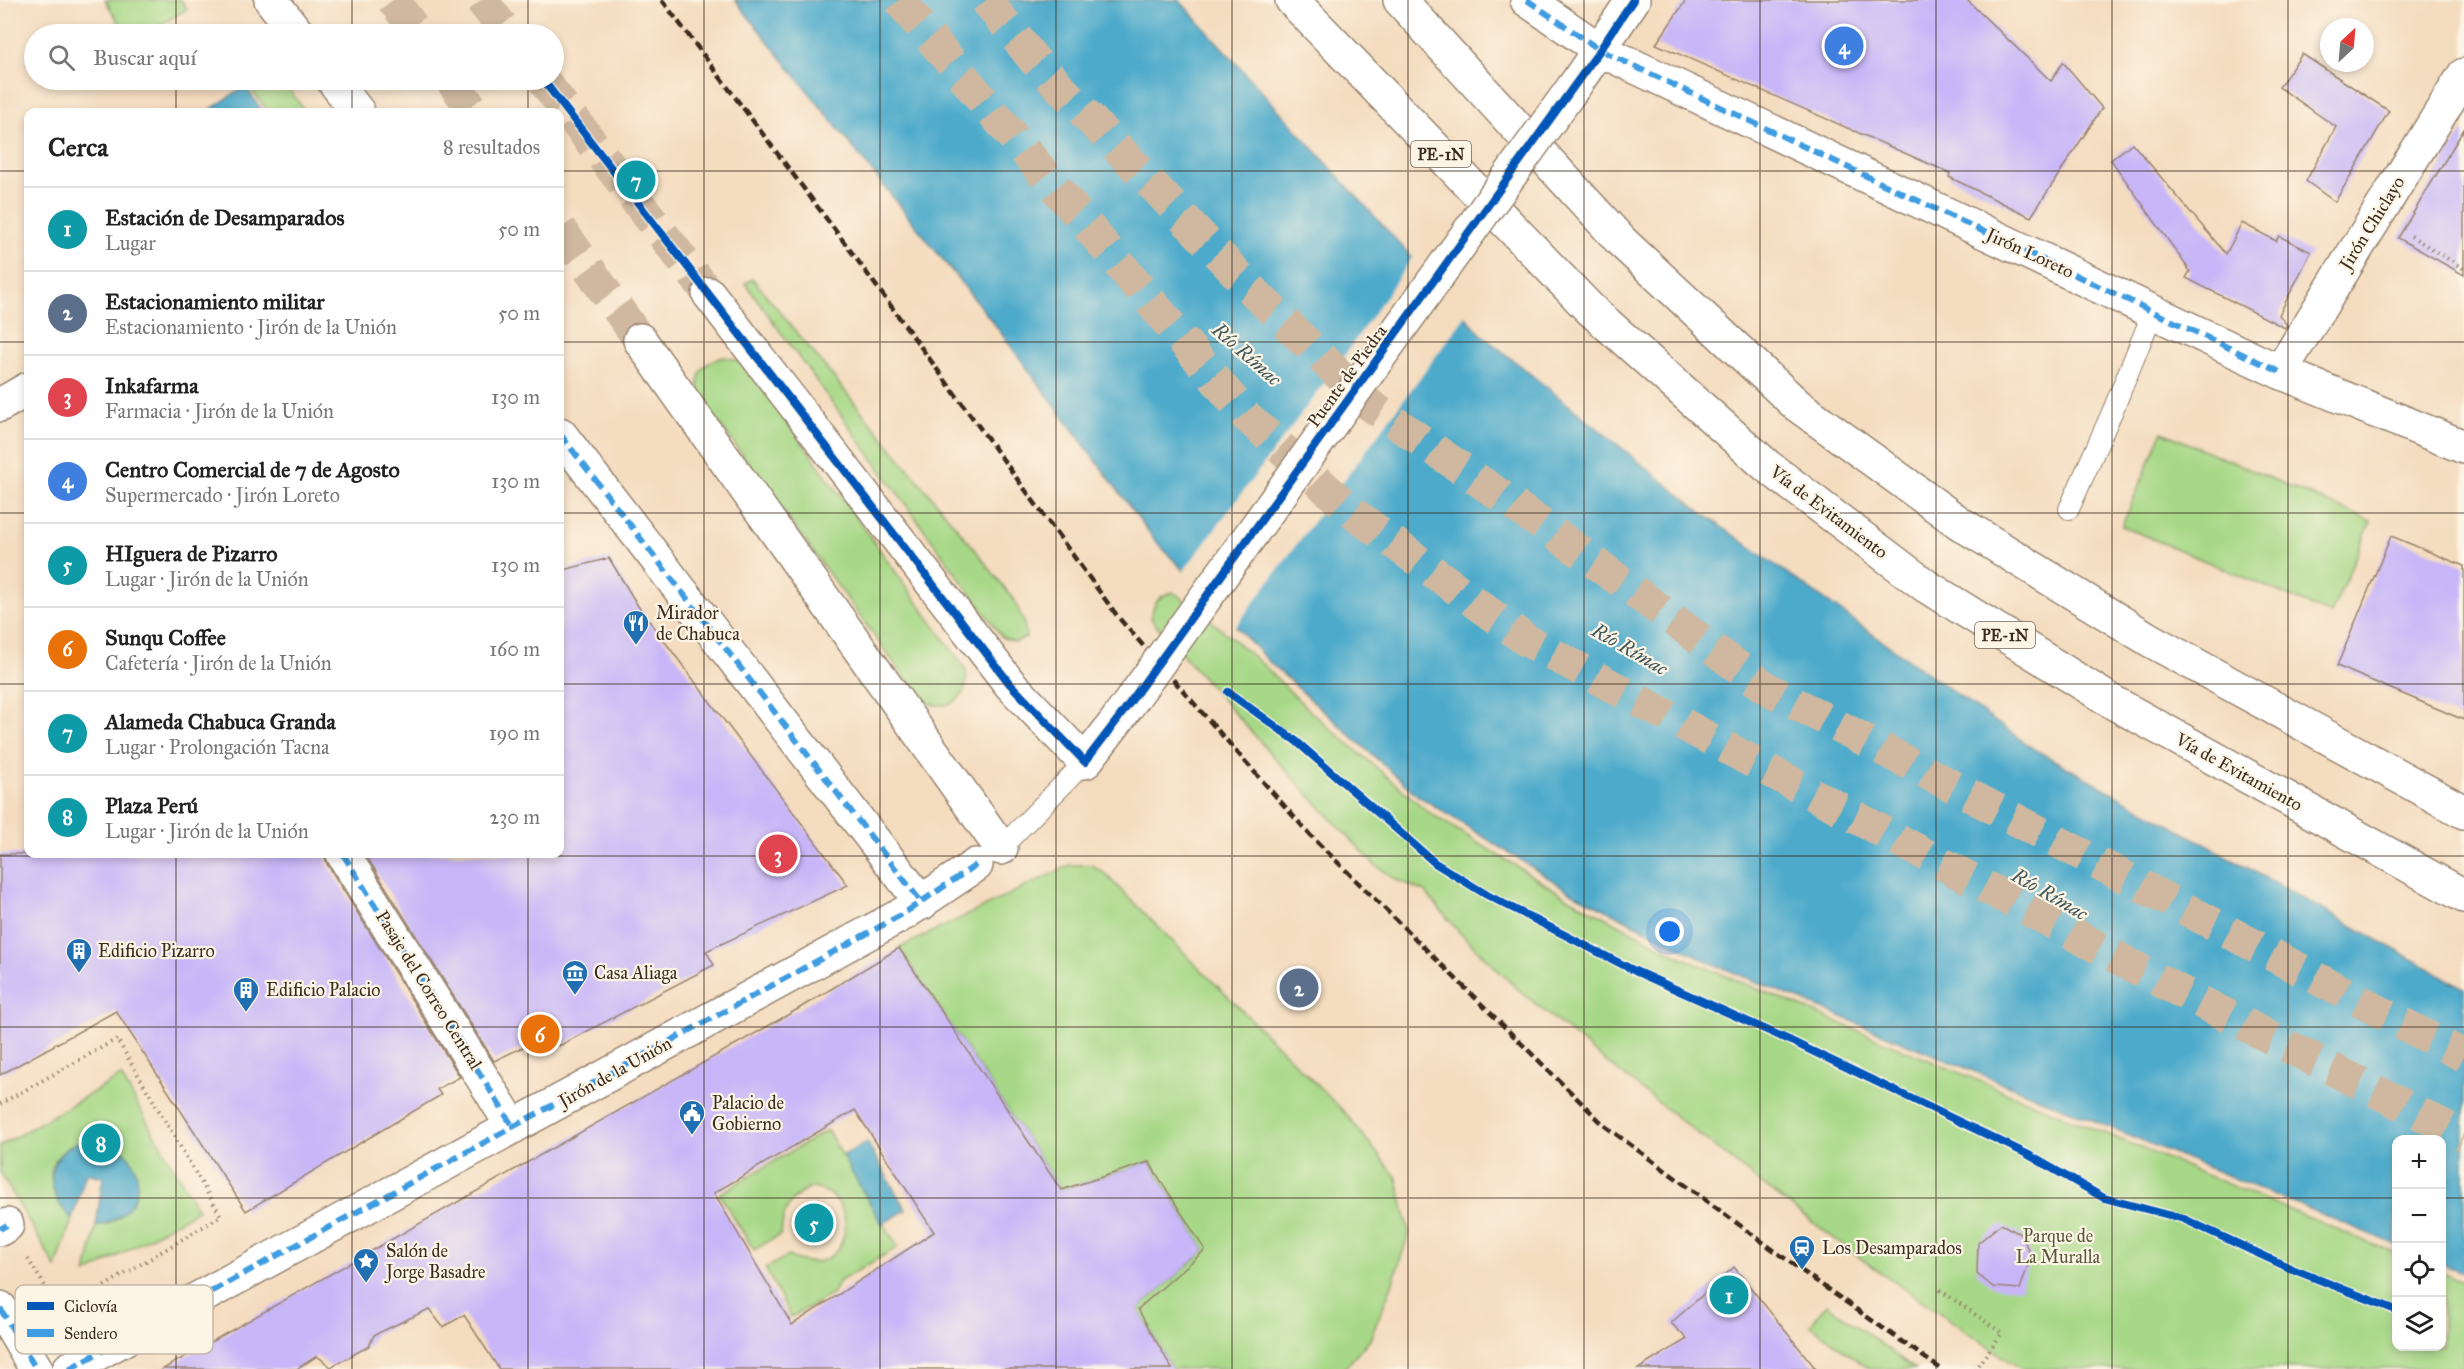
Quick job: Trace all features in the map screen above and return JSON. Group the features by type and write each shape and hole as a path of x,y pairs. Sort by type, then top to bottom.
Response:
{"main road":[{"path":"271,0 290,24"},
{"name":"Vía de Evitamiento","path":"1292,0 1589,308 1767,466 1926,586 2116,704 2464,896"},
{"path":"1400,0 1622,242 1797,405 1971,531 2150,640 2464,812"},
{"name":"Jirón Loreto","path":"1527,0 1600,50 2280,372 2464,447"},
{"name":"Puente de Piedra","path":"1118,719 1575,85 1633,0"},
{"name":"Jirón Chiclayo","path":"2280,372 2464,75"},
{"path":"341,90 355,108"},
{"path":"709,294 1010,684 1085,762"},
{"path":"640,340 989,857"},
{"path":"0,405 24,391"},
{"path":"564,439 922,903"},
{"name":"Jirón de la Unión","path":"1085,762 1118,719"},
{"name":"Jirón de la Unión","path":"213,1291 922,903 989,857"},
{"name":"Pasaje del Correo Central","path":"346,858 513,1127"},
{"path":"0,1308 15,1333"},
{"path":"27,1354 36,1369"},
{"name":"Jirón de la Unión","path":"69,1369 97,1354"}],"lane":[{"path":"2069,509 2153,312"},
{"name":"Jirón de la Unión","path":"989,857 1085,762"}],"path":[{"path":"2377,215 2464,269"},
{"path":"0,1104 117,1039 221,1216 106,1285"},
{"path":"3,1227 43,1285"},
{"path":"1940,1290 2002,1333 1975,1369"}],"green space":[{"path":"105,0 181,0 187,9 162,24 120,24"},
{"path":"252,90 290,90 303,108 266,108"},
{"path":"753,279 1014,600 1024,622 1026,637 1016,642 1003,638 745,283"},
{"path":"725,357 743,362 750,370 965,668 965,688 956,701 940,705 921,700 705,404 699,388 700,374 709,363"},
{"path":"2162,432 2371,521 2331,614 2122,526"},
{"name":"Parque de La Muralla","path":"1173,592 1200,611 1261,663 1311,712 1431,814 1565,896 1683,958 2392,1252 2392,1351 2446,1351 2446,1275 2464,1283 2464,1369 2021,1369 1860,1258 1758,1181 1514,986 1459,932 1425,892 1397,880 1375,865 1280,764 1151,619 1157,601"},
{"path":"1070,865 1092,865 1103,872 1346,1114 1397,1178 1409,1233 1392,1285 1370,1339 1344,1369 1172,1369 1138,1309 1205,1250 1150,1162 1061,1190 899,948"},
{"path":"121,1076 198,1210 86,1274 96,1226 108,1224 121,1216 98,1138 74,1144 60,1154 52,1168 53,1184 63,1208 72,1219 56,1268 0,1172 0,1146"},
{"path":"827,1130 898,1247 838,1282 833,1294 791,1317 765,1268 788,1256 810,1262 827,1259 838,1248 844,1234 844,1218 838,1203 826,1192 808,1188 788,1207 783,1219 781,1234 754,1250 719,1194"},
{"path":"1827,1304 1915,1369 1869,1369 1810,1325"}],"water":[{"name":"Río Rímac","path":"735,0 1179,0 1482,335 1701,512 2034,749 2464,988 2464,1273 2446,1266 2446,1135 2392,1135 2392,1243 1711,963 1571,892 1417,795 1268,661 1154,539 995,325"},
{"path":"239,90 248,90 260,108 212,108"},
{"path":"98,1138 116,1145 128,1156 135,1169 138,1183 135,1197 127,1210 114,1220 96,1226 103,1177 86,1173 72,1219 54,1193 52,1180 59,1157 68,1147 81,1141"},
{"path":"867,1142 906,1210 882,1224 842,1156"}],"pier":[{"path":"1414,255 1467,314 1234,629 1182,573 1338,365"}],"building":[{"path":"1686,0 1967,0 2051,81 2063,62 2102,108 2031,217 1949,177 1950,173 1656,44"},
{"path":"2302,54 2320,66 2320,72 2329,72 2389,111 2335,202 2306,181 2336,127 2279,87"},
{"path":"2464,129 2464,275 2398,238"},
{"path":"2132,143 2226,254 2242,223 2276,241 2279,236 2311,252 2279,315 2287,325 2285,328 2186,278 2190,271 2111,160"},
{"path":"2391,536 2464,566 2464,720 2337,666"},
{"path":"609,558 638,606 848,885 706,951 714,965 559,1046 554,1032 494,1061 367,858 564,858 564,570"},
{"path":"0,854 24,854 24,858 325,858 460,1077 437,1089 441,1095 246,1211 116,1011 0,1075"},
{"name":"Palacio de Gobierno","path":"899,948 1061,1190 1149,1162 1205,1250 1138,1309 1172,1369 499,1369 464,1315 443,1327 429,1309 374,1335 369,1346 331,1367 317,1356 297,1369 163,1369 189,1354 213,1354 213,1341 798,1009","holes":["855,1110 934,1232 792,1325 714,1193"]},
{"path":"2001,1224 2022,1235 2031,1257 2020,1289 1993,1287 1977,1274 1978,1243"},
{"path":"1734,1267 1816,1369 1638,1369 1687,1339 1671,1323"}],"tunnel":[{"path":"393,0 411,24"},
{"path":"481,0 500,24"},
{"path":"899,0 1246,416 1353,513 1526,640 2183,993 2464,1136"},
{"path":"986,0 1035,61 1255,293 1370,405 1557,535 1768,689 2464,1056"},
{"path":"458,90 472,108"},
{"path":"551,90 709,294"},
{"path":"564,235 640,340"}],"railway":[{"path":"662,0 850,250 1118,617 1310,835 1605,1126 1802,1271 1941,1369"}],"marked path":[{"path":"1527,0 1600,50 2280,372"},
{"path":"564,439 922,903"},
{"path":"345,858 513,1127"},
{"path":"213,1290 903,914 976,865"},
{"path":"0,1229 7,1225"},
{"path":"0,1308 15,1333"},
{"path":"27,1354 36,1369"},
{"path":"69,1369 96,1354"}],"cycle path":[{"path":"551,90 1010,684 1085,762 1600,50 1633,0"},
{"path":"1228,692 1296,741 1435,863 1487,895 1635,971 1791,1041 2027,1154 2104,1198 2184,1219 2292,1269 2392,1308"}],"place":[{"name":"Centro Comercial de 7 de Agosto","path":"1844,46"},
{"name":"Alameda Chabuca Granda","path":"636,180"},
{"name":"Mirador de Chabuca","path":"636,646"},
{"name":"Inkafarma","path":"778,854"},
{"name":"Edificio Pizarro","path":"79,974"},
{"name":"Estacionamiento militar","path":"1299,988"},
{"name":"Casa Aliaga","path":"575,996"},
{"name":"Edificio Palacio","path":"246,1013"},
{"name":"Sunqu Coffee","path":"540,1034"},
{"name":"Palacio de Gobierno","path":"692,1136"},
{"name":"Plaza Perú","path":"101,1143"},
{"name":"HIguera de Pizarro","path":"814,1223"},
{"name":"Los Desamparados","path":"1802,1271"},
{"name":"Salón de Jorge Basadre","path":"366,1284"},
{"name":"Estación de Desamparados","path":"1729,1295"}]}
